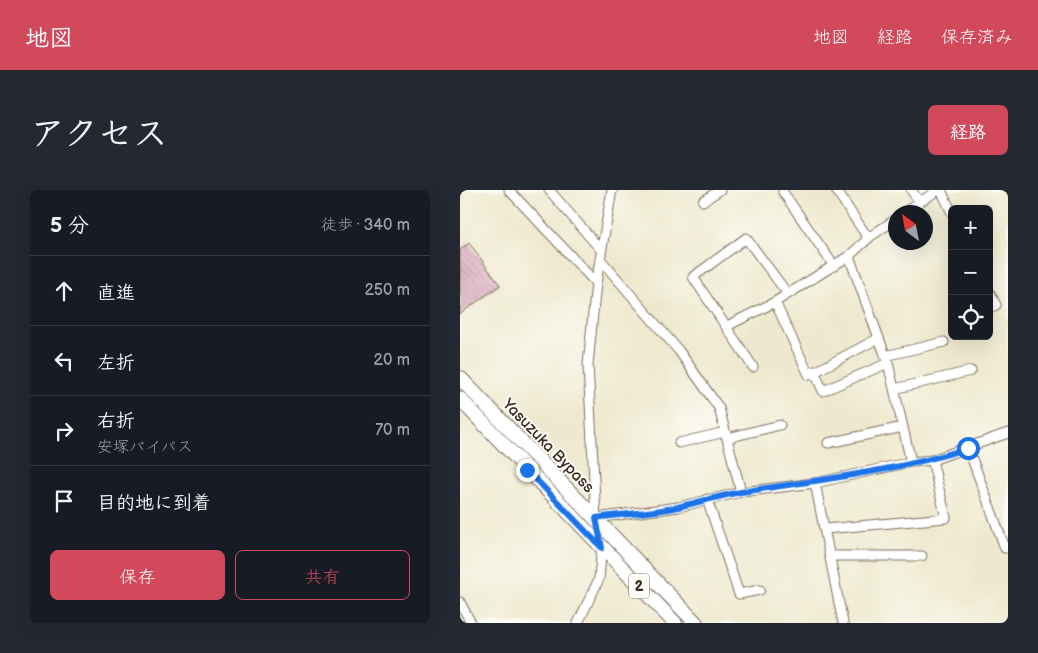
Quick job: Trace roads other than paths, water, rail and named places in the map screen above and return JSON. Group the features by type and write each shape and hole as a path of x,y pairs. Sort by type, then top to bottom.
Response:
{"main road":[{"name":"Yasuzuka Bypass","path":"460,378 696,623"},
{"name":"2","path":"460,399 675,623"}],"street":[{"path":"509,190 596,283"},
{"path":"549,190 601,250"},
{"path":"578,623 599,579 602,548 596,518 588,364 596,283 612,190"},
{"path":"703,200 720,190"},
{"path":"836,190 868,238"},
{"path":"911,190 920,202"},
{"path":"916,205 940,190 948,205"},
{"path":"782,192 834,266"},
{"path":"727,326 775,302 786,293 834,266 888,224"},
{"path":"752,367 727,326 692,277 746,238 786,293"},
{"path":"848,256 887,360 911,462"},
{"path":"601,260 679,351 719,408 741,492"},
{"path":"775,302 809,375 879,338"},
{"path":"814,371 824,391 887,360 944,342"},
{"path":"894,390 971,371"},
{"path":"679,443 780,425"},
{"path":"828,442 903,427"},
{"path":"596,518 678,507 741,492 815,483 911,462 932,460 1008,433"},
{"path":"968,448 1004,548 1008,548"},
{"path":"825,529 946,518 932,460"},
{"path":"815,483 843,623"},
{"path":"706,499 739,594 760,590"},
{"path":"830,556 922,556"},
{"path":"460,602 471,623"}]}
